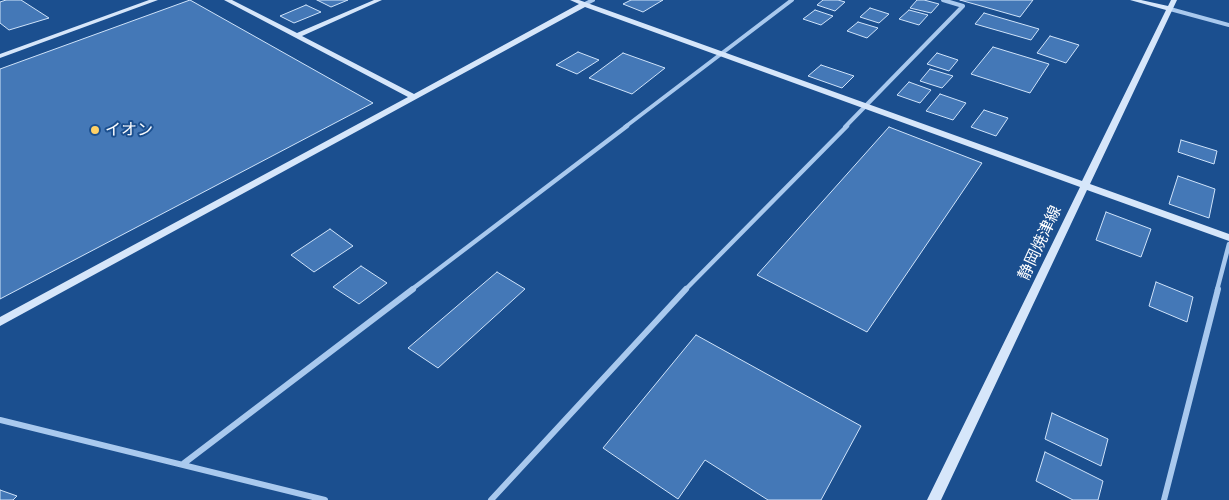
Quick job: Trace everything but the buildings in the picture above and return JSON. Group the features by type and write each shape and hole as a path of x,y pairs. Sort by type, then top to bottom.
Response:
{"street":[{"path":"0,56 156,0"},
{"path":"226,0 413,96"},
{"path":"297,36 379,0"},
{"path":"573,0 589,2 721,53 1229,238"},
{"path":"183,464 792,0"},
{"path":"491,500 701,273 963,6 943,0"},
{"path":"1133,0 1172,5 1229,25"},
{"path":"0,322 589,2"},
{"name":"静岡焼津線","path":"934,500 1172,5"},
{"path":"1164,500 1229,244"},
{"path":"0,420 325,500"}],"place":[{"name":"イオン","path":"95,130"}]}
